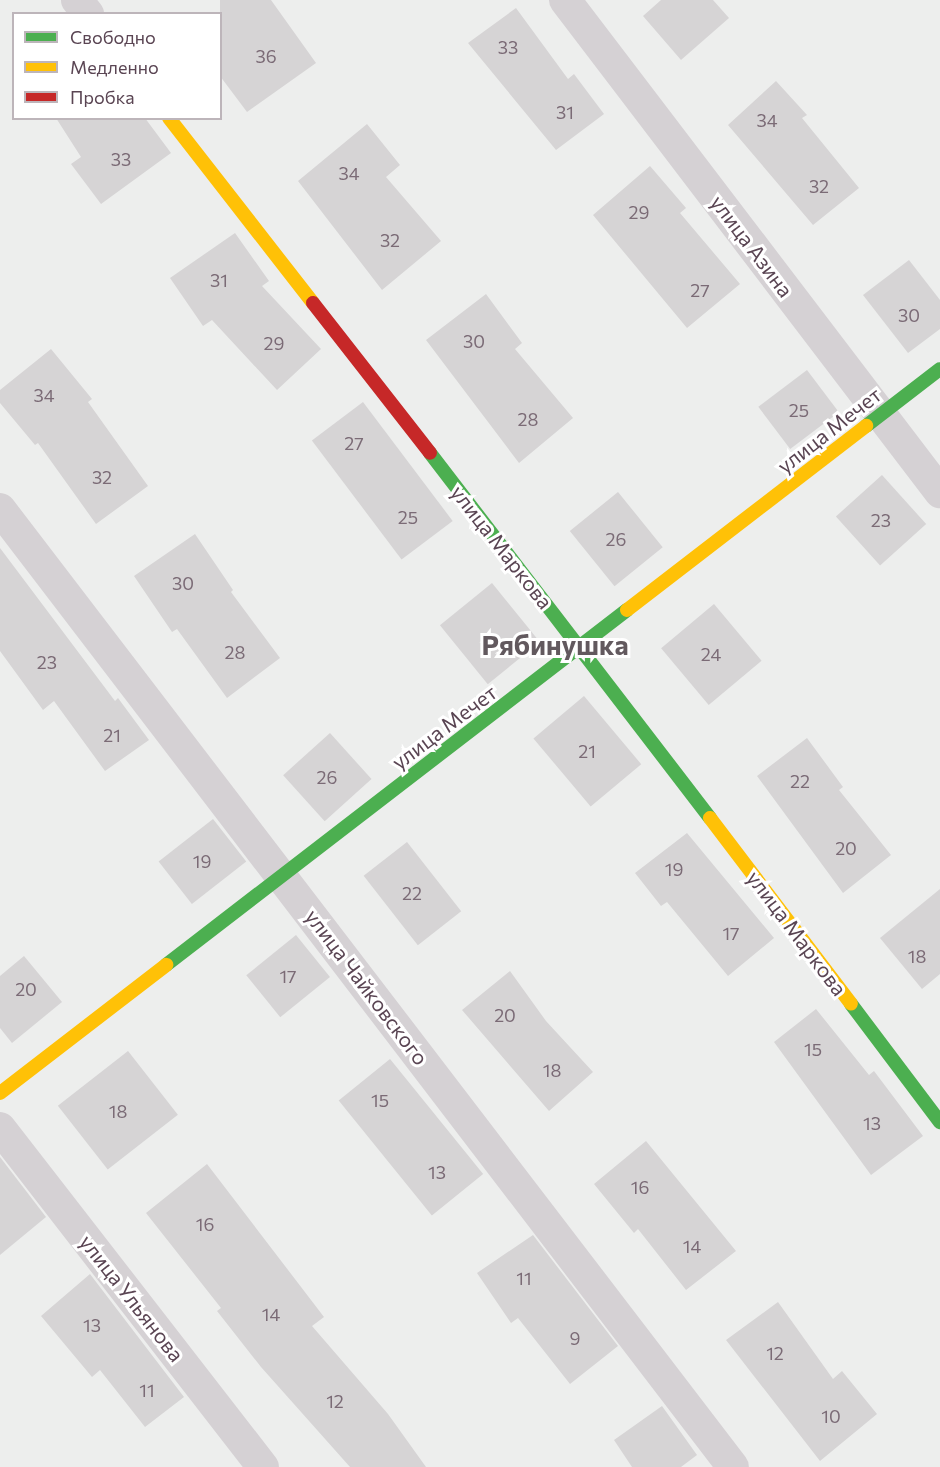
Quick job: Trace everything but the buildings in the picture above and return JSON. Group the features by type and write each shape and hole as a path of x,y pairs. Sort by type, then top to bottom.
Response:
{"street":[{"path":"77,0 86,12"},
{"name":"улица Азина","path":"565,0 940,492"},
{"name":"улица Маркова","path":"171,120 581,648 940,1122"},
{"name":"улица Мечет","path":"0,1093 581,648 940,369"},
{"name":"улица Чайковского","path":"0,509 733,1467"},
{"name":"улица Ульянова","path":"0,1128 263,1467"}],"traffic: fast":[{"path":"866,426 940,369"},
{"path":"430,453 710,818"},
{"path":"166,965 627,610"},
{"path":"851,1004 940,1122"}],"traffic: slow":[{"path":"171,120 313,303"},
{"path":"627,610 866,426"},
{"path":"710,818 851,1004"},
{"path":"0,1093 166,965"}],"traffic: jam":[{"path":"313,303 430,453"}],"district":[{"name":"Рябинушка","path":"555,645"}]}
